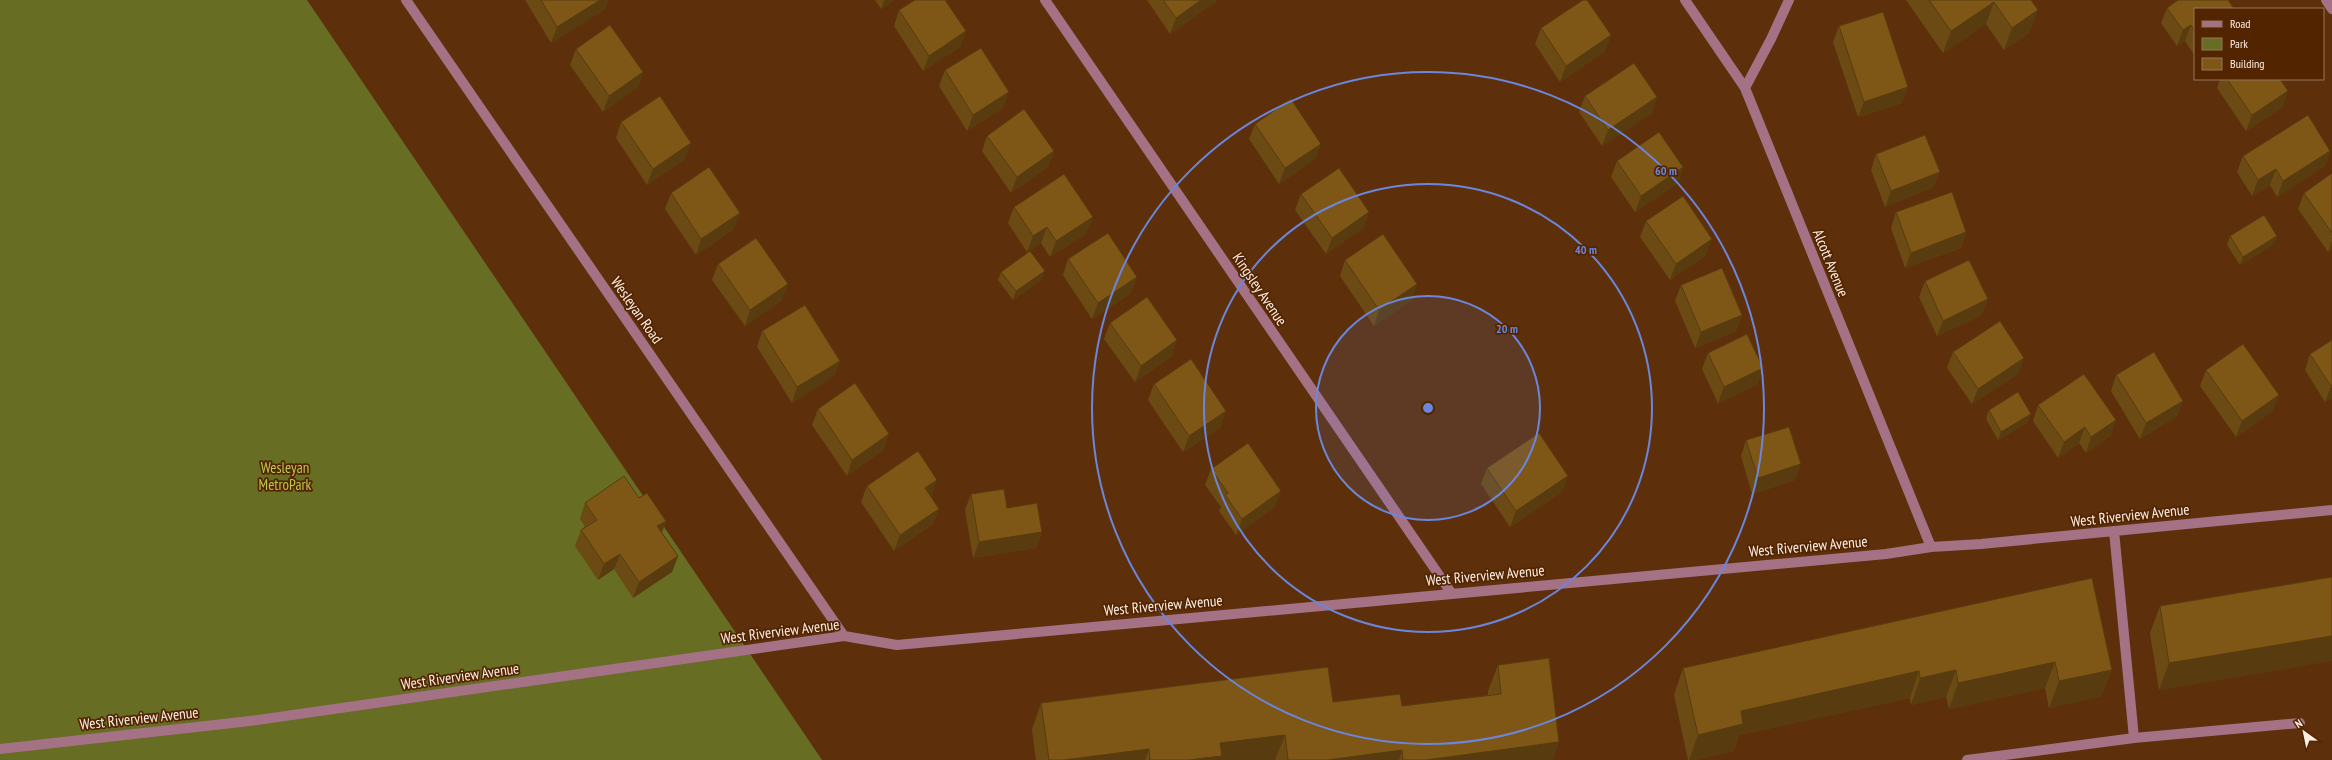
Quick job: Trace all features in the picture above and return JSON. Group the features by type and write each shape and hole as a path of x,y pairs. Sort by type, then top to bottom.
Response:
{"street":[{"name":"Wesleyan Road","path":"406,0 844,636"},
{"name":"Kingsley Avenue","path":"1045,0 1452,594"},
{"name":"Alcott Avenue","path":"1686,0 1745,88 1931,547"},
{"path":"1745,88 1772,40 1789,0"},
{"path":"2326,0 2332,9"},
{"name":"West Riverview Avenue","path":"0,749 250,720 844,636 897,645 1886,554 1931,547 2332,510"},
{"path":"2114,531 2134,738"},
{"path":"1967,760 2134,738 2300,723"}],"green space":[{"name":"Wesleyan MetroPark","path":"0,0 307,0 822,760 0,760"}],"building":[{"path":"541,0 600,0 557,27"},
{"path":"915,0 945,0 966,31 929,56 899,10"},
{"path":"1163,0 1201,0 1176,18"},
{"path":"1583,0 1587,0 1611,35 1566,66 1541,28"},
{"path":"1929,0 2031,0 2038,10 2012,28 1994,2 1951,31"},
{"path":"2178,0 2228,0 2233,8 2194,8 2194,30 2191,25 2183,30 2167,8"},
{"path":"1883,12 1908,87 1864,102 1839,26"},
{"path":"610,25 643,72 609,96 576,49"},
{"path":"981,48 1009,92 973,115 945,70"},
{"path":"1634,63 1657,97 1608,130 1585,96"},
{"path":"2228,80 2281,80 2288,91 2252,115"},
{"path":"660,96 691,143 653,169 621,122"},
{"path":"1291,99 1321,144 1285,168 1255,124"},
{"path":"1024,109 1054,151 1017,177 987,136"},
{"path":"2308,115 2330,151 2283,181 2276,169 2258,180 2243,156"},
{"path":"1659,132 1683,167 1641,196 1617,161"},
{"path":"1925,135 1940,172 1891,191 1876,154"},
{"path":"709,167 740,213 701,239 671,193"},
{"path":"1339,168 1369,212 1332,238 1301,194"},
{"path":"2332,173 2332,233 2304,193"},
{"path":"1064,174 1093,217 1056,241 1047,227 1033,236 1014,207"},
{"path":"1952,192 1966,232 1911,253 1896,212"},
{"path":"1683,196 1712,239 1676,264 1646,221"},
{"path":"2264,215 2277,236 2243,257 2230,236"},
{"path":"1108,233 1137,277 1098,303 1068,259"},
{"path":"1383,234 1417,284 1379,310 1345,260"},
{"path":"756,238 788,284 750,310 718,264"},
{"path":"1030,251 1045,271 1016,291 1001,272"},
{"path":"1969,260 1988,299 1943,321 1925,281"},
{"path":"1722,268 1742,315 1701,332 1681,285"},
{"path":"1147,297 1177,340 1141,366 1110,323"},
{"path":"805,305 840,361 797,387 762,331"},
{"path":"2000,321 2024,358 1978,389 1953,352"},
{"path":"1747,334 1763,368 1724,387 1708,353"},
{"path":"2332,340 2332,385 2331,386 2310,354"},
{"path":"2243,344 2279,395 2242,421 2206,370"},
{"path":"2154,352 2183,401 2146,423 2116,375"},
{"path":"1191,359 1226,411 1189,436 1154,384"},
{"path":"2084,374 2116,420 2091,437 2085,427 2064,442 2038,405"},
{"path":"855,383 889,434 852,460 818,409"},
{"path":"2018,392 2031,414 2001,432 1989,410"},
{"path":"1789,427 1801,464 1758,478 1746,440"},
{"path":"1539,433 1568,476 1516,511 1487,468"},
{"path":"1248,443 1281,491 1242,519 1225,495 1228,493 1211,469"},
{"path":"918,451 937,480 925,488 939,509 900,535 867,486"},
{"path":"624,476 639,498 647,493 666,521 657,526 678,556 639,582 620,554 604,564 581,530 597,520 585,503"},
{"path":"1004,489 1007,508 1037,503 1042,532 979,542 971,494"},
{"path":"2332,577 2332,636 2169,663 2160,606"},
{"path":"2092,578 2112,670 2059,681 2055,662 1958,683 1956,670 1920,678 1919,671 1741,711 1743,724 1698,735 1683,668"},
{"path":"1549,658 1559,742 1426,760 1403,760 1402,750 1328,760 1288,760 1285,735 1220,743 1222,756 1188,760 1150,760 1149,749 1064,760 1049,760 1041,703 1328,667 1333,702 1400,694 1402,706 1501,694 1498,665"}]}
